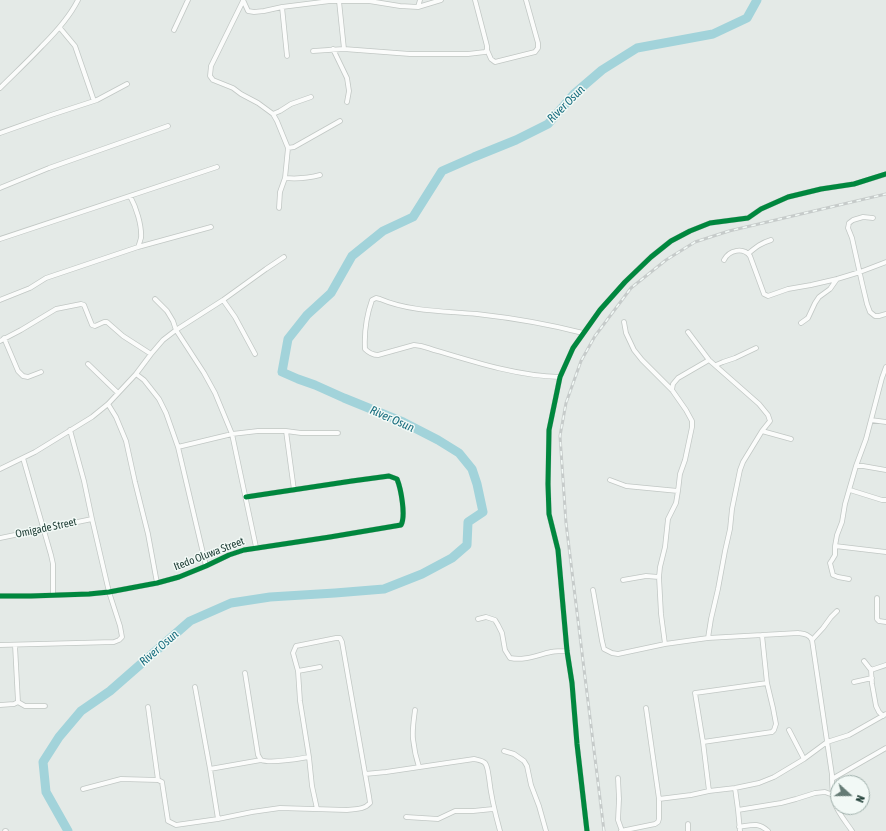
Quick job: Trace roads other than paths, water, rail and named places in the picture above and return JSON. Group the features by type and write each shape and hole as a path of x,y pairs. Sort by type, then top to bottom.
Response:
{"street":[{"path":"0,88 60,28 73,10 78,0"},
{"path":"174,30 188,0"},
{"path":"242,1 250,12 330,1 369,0 400,6 418,7 441,0"},
{"path":"418,7 420,0"},
{"path":"475,0 487,50 491,59 495,62 535,52 538,48 538,43 526,0"},
{"path":"242,1 211,66 210,76 213,80 233,88 258,103 272,114 277,121 288,148 286,178 280,192 278,208"},
{"path":"341,1 344,49"},
{"path":"282,7 287,56"},
{"path":"60,28 75,46 94,101"},
{"path":"333,49 347,78 349,92 347,102"},
{"path":"313,51 344,49 410,54 468,54 484,52 487,50"},
{"path":"0,133 97,100 127,84"},
{"path":"272,114 280,111 290,104 311,97"},
{"path":"288,148 294,147 340,121"},
{"path":"0,187 168,126"},
{"path":"0,239 217,167"},
{"path":"286,178 303,178 320,174"},
{"path":"587,831 572,683 567,651 558,550 549,514 548,484 549,430 560,377 573,348 600,310 625,282 671,241 690,231 710,224 748,218 761,209 788,197 821,189 854,184 886,174"},
{"path":"130,196 134,203 140,225 141,238 138,247"},
{"path":"873,218 857,218 849,223 848,228 852,238 870,312 875,316 886,314"},
{"path":"0,300 30,288 46,278 138,247 211,227"},
{"path":"748,254 756,246 771,240"},
{"path":"724,260 730,252 744,251 748,254 752,260 764,294 768,296 788,289 837,279 886,262"},
{"path":"0,469 36,452 92,417 108,404 136,374 163,340 284,257"},
{"path":"801,323 808,318 819,297 830,289 837,279"},
{"path":"560,377 544,377 498,368 414,345 373,355 365,349 364,334 372,300 376,298 407,308 507,318 583,333"},
{"path":"155,299 167,311 176,330 212,386 232,434 256,547"},
{"path":"223,300 235,317 255,354"},
{"path":"41,372 28,377 23,376 18,371 2,339 21,330 56,309 81,304 84,305 92,325 95,326 107,322 123,336 151,354"},
{"path":"624,322 626,333 634,350 672,390 692,421 692,427 680,474 676,503 668,519 665,547 660,566 659,577 661,614 665,644"},
{"path":"688,332 709,360 758,404 768,415 770,421 743,462 740,470 732,509 730,529 708,638"},
{"path":"716,365 756,348"},
{"path":"672,390 673,384 678,378 709,360"},
{"path":"88,364 118,393"},
{"path":"849,579 838,577 834,574 830,563 835,555 837,535 842,522 845,504 886,367"},
{"path":"136,374 144,380 159,399 166,413 178,447 206,566"},
{"path":"108,404 116,417 126,441 148,534 157,582"},
{"path":"871,420 886,422"},
{"path":"0,645 114,642 122,637 109,592 84,481 70,430"},
{"path":"178,447 232,434 258,431 286,431 301,434 338,433"},
{"path":"246,497 294,490 286,431"},
{"path":"762,431 791,439"},
{"path":"22,458 51,555 53,564 54,595"},
{"path":"856,466 886,470"},
{"name":"Itedo Oluwa Street","path":"0,596 89,594 109,592 180,577 229,555 256,547 330,537 401,525 403,521 399,483 397,479 389,476 294,490"},
{"path":"610,480 626,486 678,491"},
{"path":"850,490 886,500"},
{"name":"Omigade Street","path":"0,538 92,518"},
{"path":"835,546 886,552"},
{"path":"623,580 646,576 659,577"},
{"path":"593,590 604,649 612,653 618,654 665,644 708,638 798,633 810,637 812,640 831,775"},
{"path":"877,598 877,619 879,621 886,622"},
{"path":"812,640 837,611"},
{"path":"478,619 486,617 494,620 498,624 502,633 505,650 510,658 517,659 552,652 567,651"},
{"path":"702,742 772,732 774,730 776,724 767,683 762,635"},
{"path":"83,789 121,779 158,780 162,782 168,821 176,825 280,808 317,809 356,809 366,807 370,803 342,642 340,638 296,646 293,653 298,671 300,701 312,786 317,809"},
{"path":"15,645 18,702"},
{"path":"658,799 691,795 759,783 774,777 804,759 827,742 849,735 884,715 879,712 876,706 871,670 864,661"},
{"path":"871,670 886,665"},
{"path":"298,671 320,667"},
{"path":"245,673 260,760"},
{"path":"854,682 872,678"},
{"path":"709,791 695,693 767,683"},
{"path":"195,687 218,819"},
{"path":"0,705 14,704 18,702"},
{"path":"18,702 25,706 45,706"},
{"path":"148,707 158,780"},
{"path":"618,778 618,820 622,831 655,824 658,822 658,799 646,708"},
{"path":"415,710 413,739 419,767"},
{"path":"789,730 804,759"},
{"path":"839,775 886,748"},
{"path":"504,750 514,754 524,761 527,766 531,785 546,831"},
{"path":"210,769 260,760 272,762 309,757"},
{"path":"365,774 474,759 481,760 487,767 490,794 500,831"},
{"path":"735,788 740,829 758,824 768,831"},
{"path":"738,810 796,799 815,793 824,792 830,794"},
{"path":"406,817 438,819 455,811 494,809"},
{"path":"842,815 852,831"},
{"path":"688,824 688,831"}],"waterway":[{"name":"River Osun","path":"68,831 46,792 43,762 59,737 81,711 110,691 190,621 231,603 270,597 384,589 422,574 452,558 467,545 468,522 483,512 472,469 459,453 438,440 403,422 282,372 288,339 307,315 331,293 352,256 383,231 413,217 442,171 516,140 548,124 574,94 602,70 637,48 713,34 747,18 757,0"}],"railway":[{"path":"604,831 566,523 560,436 566,403 581,361 595,336 631,288 666,260 695,242 729,231 886,194"}]}
